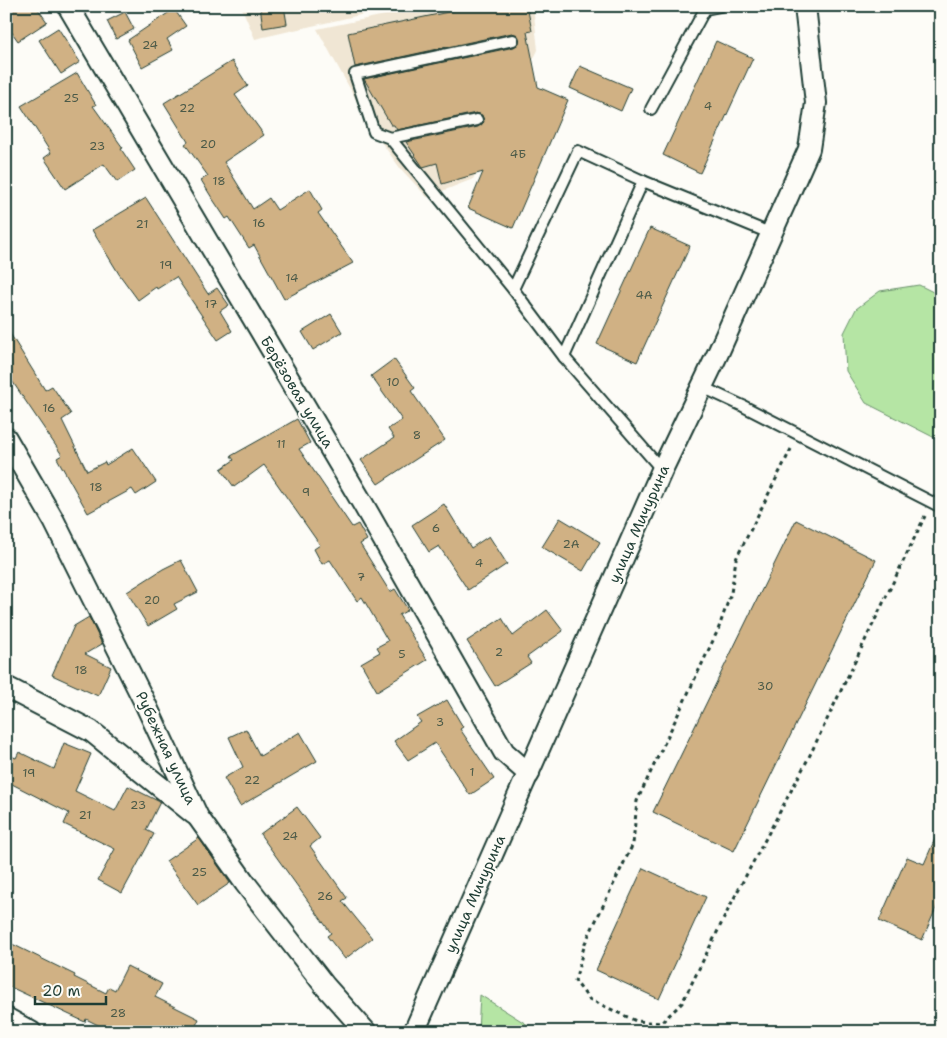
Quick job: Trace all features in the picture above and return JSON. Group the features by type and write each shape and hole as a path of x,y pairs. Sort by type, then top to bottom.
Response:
{"street":[{"name":"Берёзовая улица","path":"68,6 363,504 504,752 529,774"},
{"name":"улица Мичурина","path":"414,1032 662,470 702,387 809,149 816,103 805,6"},
{"name":"Рубежная улица","path":"6,438 58,530 144,702 198,817 245,883 319,978 366,1032"},
{"path":"6,687 91,731 198,817"},
{"path":"6,1018 31,1032"}],"lane":[{"path":"651,109 705,9 720,6"},
{"path":"513,40 355,74 374,132 390,138 513,290 564,357 662,470"},
{"path":"390,138 477,120"},
{"path":"513,290 578,151 643,181 772,234"},
{"path":"564,357 643,181"},
{"path":"702,387 936,504"}],"path":[{"path":"798,434 736,560 731,593 718,630 637,801 632,844 585,943 575,980 589,999 636,1021 661,1022 682,1003 809,757 936,504"}],"shaded area":[{"path":"241,6 399,6 255,39"},
{"path":"429,6 533,6 538,50 473,179 427,197 400,168 374,132 317,29"}],"green space":[{"path":"919,285 941,296 941,441 866,403 846,371 844,333 856,309 880,291"},
{"path":"480,995 539,1032 478,1032"}],"building":[{"path":"13,6 36,6 47,22 18,41 6,24 6,11"},
{"path":"260,6 284,6 287,24 263,28"},
{"path":"477,6 527,6 532,31 527,32 538,87 568,100 513,228 468,208 483,172 442,184 437,163 423,167 406,142 478,127 484,122 482,115 476,113 397,130 394,125 391,125 364,79 514,47 519,43 518,36 512,33 355,67 348,33"},
{"path":"174,9 186,26 167,39 173,50 142,67 128,40"},
{"path":"125,12 134,29 116,39 107,21"},
{"path":"58,28 80,62 61,74 39,40"},
{"path":"716,41 753,58 700,173 663,155"},
{"path":"232,61 248,86 235,95 264,135 224,162 253,209 269,198 277,210 310,189 322,210 318,213 353,263 284,299 254,245 249,248 229,217 226,219 212,198 201,180 208,176 185,144 188,142 164,103"},
{"path":"580,66 631,88 621,111 570,88"},
{"path":"77,73 96,105 93,106 123,148 121,149 135,170 117,182 104,164 65,189 44,158 51,153 21,106"},
{"path":"146,198 208,294 217,288 229,305 220,311 232,331 218,340 176,277 157,289 156,287 138,300 119,274 92,230"},
{"path":"650,228 690,246 637,362 597,344"},
{"path":"331,314 342,332 313,350 302,332"},
{"path":"6,327 45,390 52,386 71,414 62,420 87,471 105,462 106,465 133,448 156,482 136,495 132,489 88,513 57,458 62,455 6,372"},
{"path":"394,359 415,388 411,391 445,440 378,484 361,460 394,438 388,429 402,420 371,376"},
{"path":"297,419 310,443 299,449 352,527 358,524 367,540 360,544 390,592 395,589 408,610 399,615 427,660 377,691 361,663 380,652 377,647 388,641 362,597 357,601 330,560 322,564 314,549 320,545 264,465 234,487 221,469 234,460 231,456"},
{"path":"444,504 471,548 489,536 507,564 468,590 439,546 429,552 412,525"},
{"path":"560,518 600,542 583,571 542,547"},
{"path":"796,520 876,560 734,851 653,812"},
{"path":"181,560 198,592 174,604 177,609 148,626 127,592"},
{"path":"547,610 563,631 527,657 531,663 495,686 467,641 502,618 513,636"},
{"path":"89,617 102,644 85,654 111,667 98,696 52,675 74,626"},
{"path":"447,700 463,727 460,729 494,779 470,795 435,743 408,760 394,741 421,722 417,717"},
{"path":"246,729 260,756 300,732 317,761 240,806 224,778 243,767 229,737"},
{"path":"64,743 91,754 75,791 115,811 128,786 160,802 146,830 154,834 122,893 98,880 115,849 64,824 69,813 6,781 6,754 16,758 19,752 54,769"},
{"path":"297,807 320,838 310,846 347,898 342,901 372,938 345,959 327,936 331,933 260,834"},
{"path":"941,825 941,897 922,940 879,921 907,857 924,864"},
{"path":"199,838 230,883 198,905 166,861"},
{"path":"643,868 706,897 659,999 596,970"},
{"path":"6,941 75,975 74,977 106,993 109,987 115,990 127,966 162,984 155,997 199,1019 193,1032 112,1032 86,1019 85,1022 6,985"}]}
